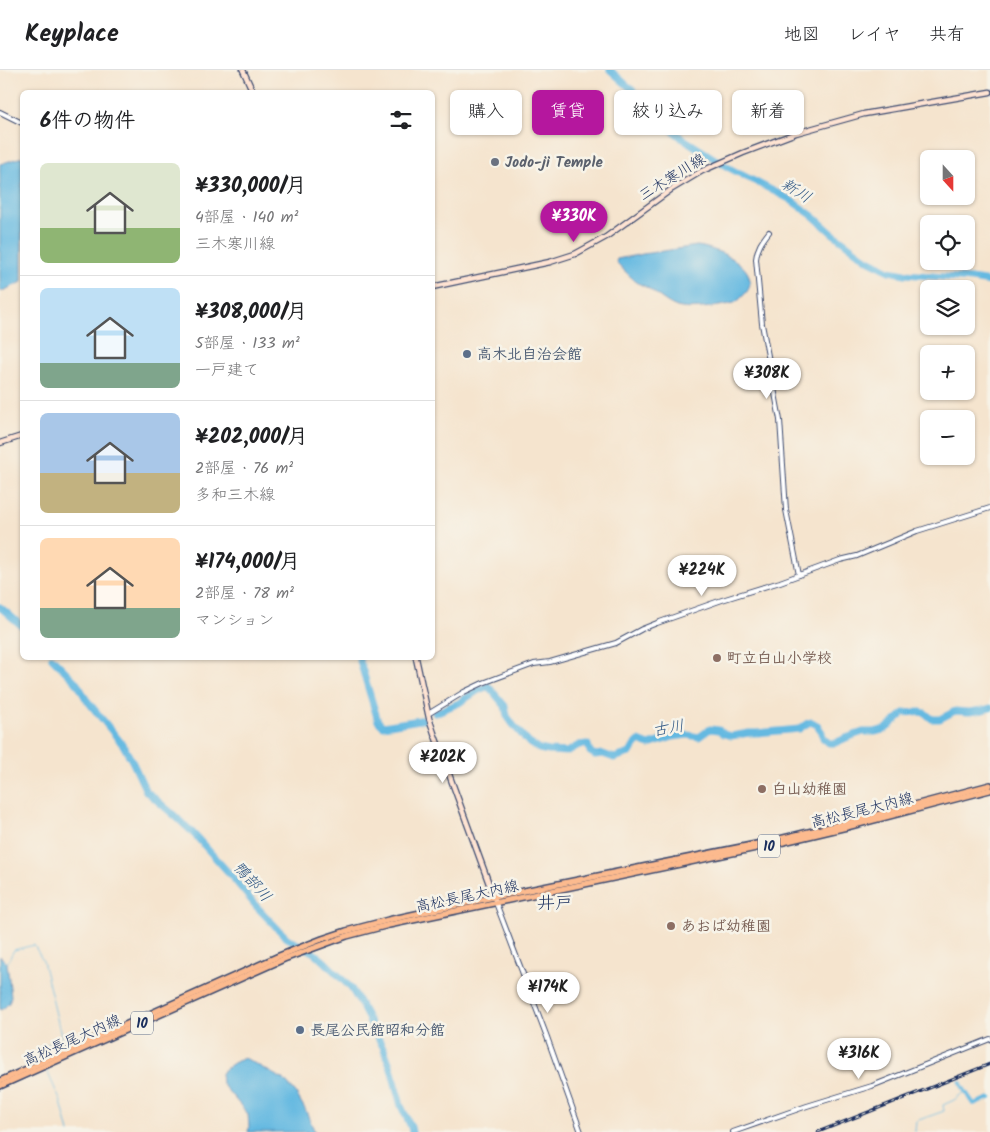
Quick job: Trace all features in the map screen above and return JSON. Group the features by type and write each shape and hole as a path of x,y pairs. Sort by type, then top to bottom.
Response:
{"main road":[{"path":"243,70 252,90"},
{"name":"三木寒川線","path":"435,286 550,262 575,254 606,237 672,189 702,171 732,157 796,134 856,116 990,92"},
{"path":"0,442 20,437"},
{"path":"416,660 428,714 495,900"},
{"name":"高松長尾大内線","path":"0,1081 282,957 319,943 495,900 771,841 990,785"},
{"name":"高松長尾大内線","path":"495,900 771,845 990,790"},
{"name":"高松長尾大内線","path":"0,1086 282,957"}],"street":[{"path":"0,112 20,122"},
{"path":"769,232 759,246 756,259 762,324 780,420 786,510 799,575"},
{"path":"428,714 482,683 534,664 565,658 616,643 657,623 840,560 857,556 917,531 990,508"},
{"path":"495,900 581,1132"},
{"path":"733,1132 898,1076 990,1039"}],"water":[{"path":"20,158 20,283 0,292 0,164"},
{"path":"697,246 714,250 734,259 748,273 750,281 748,290 738,301 712,307 690,309 677,307 638,283 616,262 617,259"},
{"path":"0,956 7,963 11,996 9,1003 0,1010"},
{"path":"245,1058 284,1080 295,1092 315,1132 248,1132 248,1114 222,1084 221,1073 232,1064"}],"waterway":[{"name":"新川","path":"610,70 639,96 668,127 682,138 729,168 789,199 868,260 889,271 905,274 990,282"},
{"name":"鴨部川","path":"0,607 20,624"},
{"name":"鴨部川","path":"54,660 75,681 86,699 123,745 146,791 192,832 256,906 287,938 314,953 351,988 384,1049 401,1106 412,1132"},
{"name":"古川","path":"360,660 378,721 383,726 426,719"},
{"name":"古川","path":"435,713 459,703 488,686 505,706 507,716 514,726 529,743 539,749 567,752 579,745 587,744 590,752 595,755 603,754 614,758 630,753 639,741 649,745 673,737 688,735 699,737 710,729 719,730 731,736 799,729 812,722 822,732 823,738 829,743 835,743 863,732 875,732 886,729 904,713 920,712 925,713 932,719 940,719 955,711 969,712 990,708"},
{"path":"7,963 14,950 34,945 43,961 62,1039 39,1047 43,1056"},
{"path":"47,1071 61,1102 69,1132"},
{"path":"960,1082 974,1104 990,1098"},
{"path":"915,1132 916,1121 944,1111 943,1105 954,1100 965,1091"}],"railway":[{"path":"818,1132 990,1064"}],"place":[{"name":"Jodo-ji Temple","path":"495,162"},
{"name":"高木北自治会館","path":"467,354"},
{"name":"町立白山小学校","path":"717,658"},
{"name":"白山幼稚園","path":"762,789"},
{"name":"あおば幼稚園","path":"671,926"},
{"name":"長尾公民館昭和分館","path":"300,1030"}],"district":[{"name":"井戸","path":"555,903"}]}
